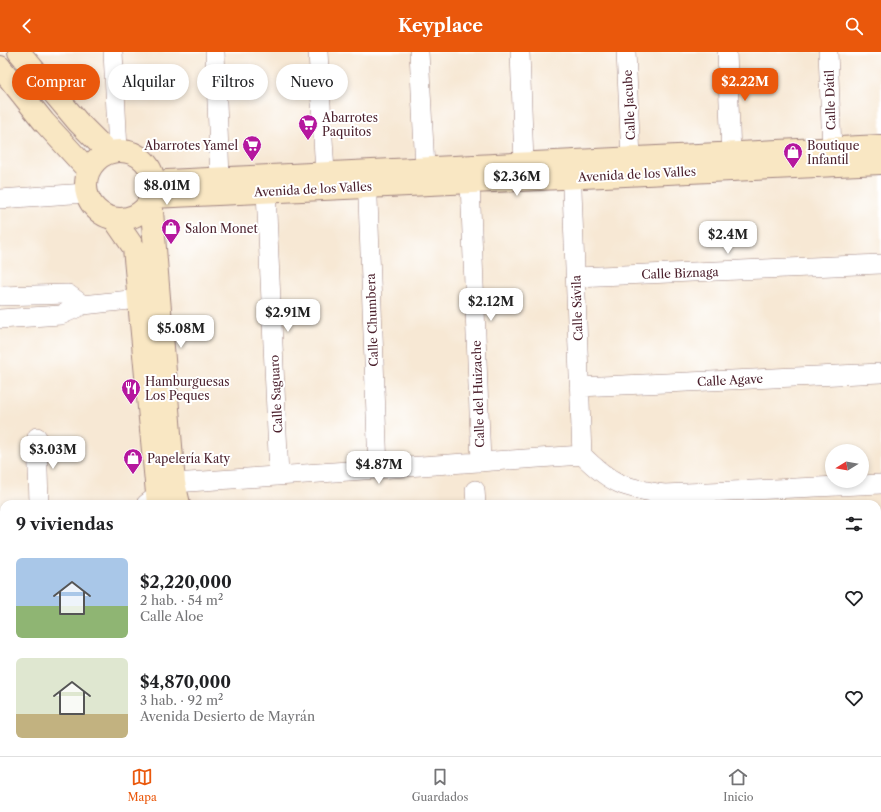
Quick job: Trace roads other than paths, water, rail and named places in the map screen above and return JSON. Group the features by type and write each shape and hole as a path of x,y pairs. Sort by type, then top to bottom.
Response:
{"street":[{"path":"19,52 78,122 113,151"},
{"path":"113,151 114,52"},
{"path":"216,52 220,178"},
{"path":"318,52 325,173"},
{"path":"419,52 425,168"},
{"path":"520,52 524,163"},
{"name":"Calle Jacube","path":"626,52 631,158"},
{"path":"727,52 731,154"},
{"name":"Calle Dátil","path":"828,52 832,149"},
{"path":"0,67 44,122 87,182 92,205 102,214 114,219 126,219 136,215 145,208 153,193"},
{"name":"Avenida de los Valles","path":"153,193 220,178 325,173 367,179 470,182 572,169 631,158 881,146"},
{"path":"87,182 93,162 113,151 131,152 143,159 151,169 174,483 179,500"},
{"name":"Avenida de los Valles","path":"153,193 266,192 367,179 425,168 524,163 572,169 881,163"},
{"name":"Calle Sávila","path":"572,169 582,456"},
{"name":"Calle Chumbera","path":"367,179 378,469"},
{"path":"0,186 87,182"},
{"path":"0,199 87,182"},
{"name":"Calle del Huizache","path":"470,182 481,462"},
{"name":"Calle Saguaro","path":"266,192 279,476"},
{"path":"114,219 134,248 153,500"},
{"name":"Calle Biznaga","path":"576,277 881,264"},
{"path":"0,296 68,294 83,305"},
{"path":"0,319 61,315 83,305 139,300"},
{"name":"Calle Agave","path":"579,387 881,373"},
{"path":"37,437 39,500"},
{"path":"155,500 174,483 582,456 611,481 664,499 881,484"}],"place":[{"name":"Abarrotes Paquitos","path":"308,141"},
{"name":"Abarrotes Yamel","path":"252,162"},
{"name":"Boutique Infantil","path":"793,169"},
{"name":"Salon Monet","path":"171,245"},
{"name":"Hamburguesas Los Peques","path":"131,405"},
{"name":"Papelería Katy","path":"133,475"}]}
